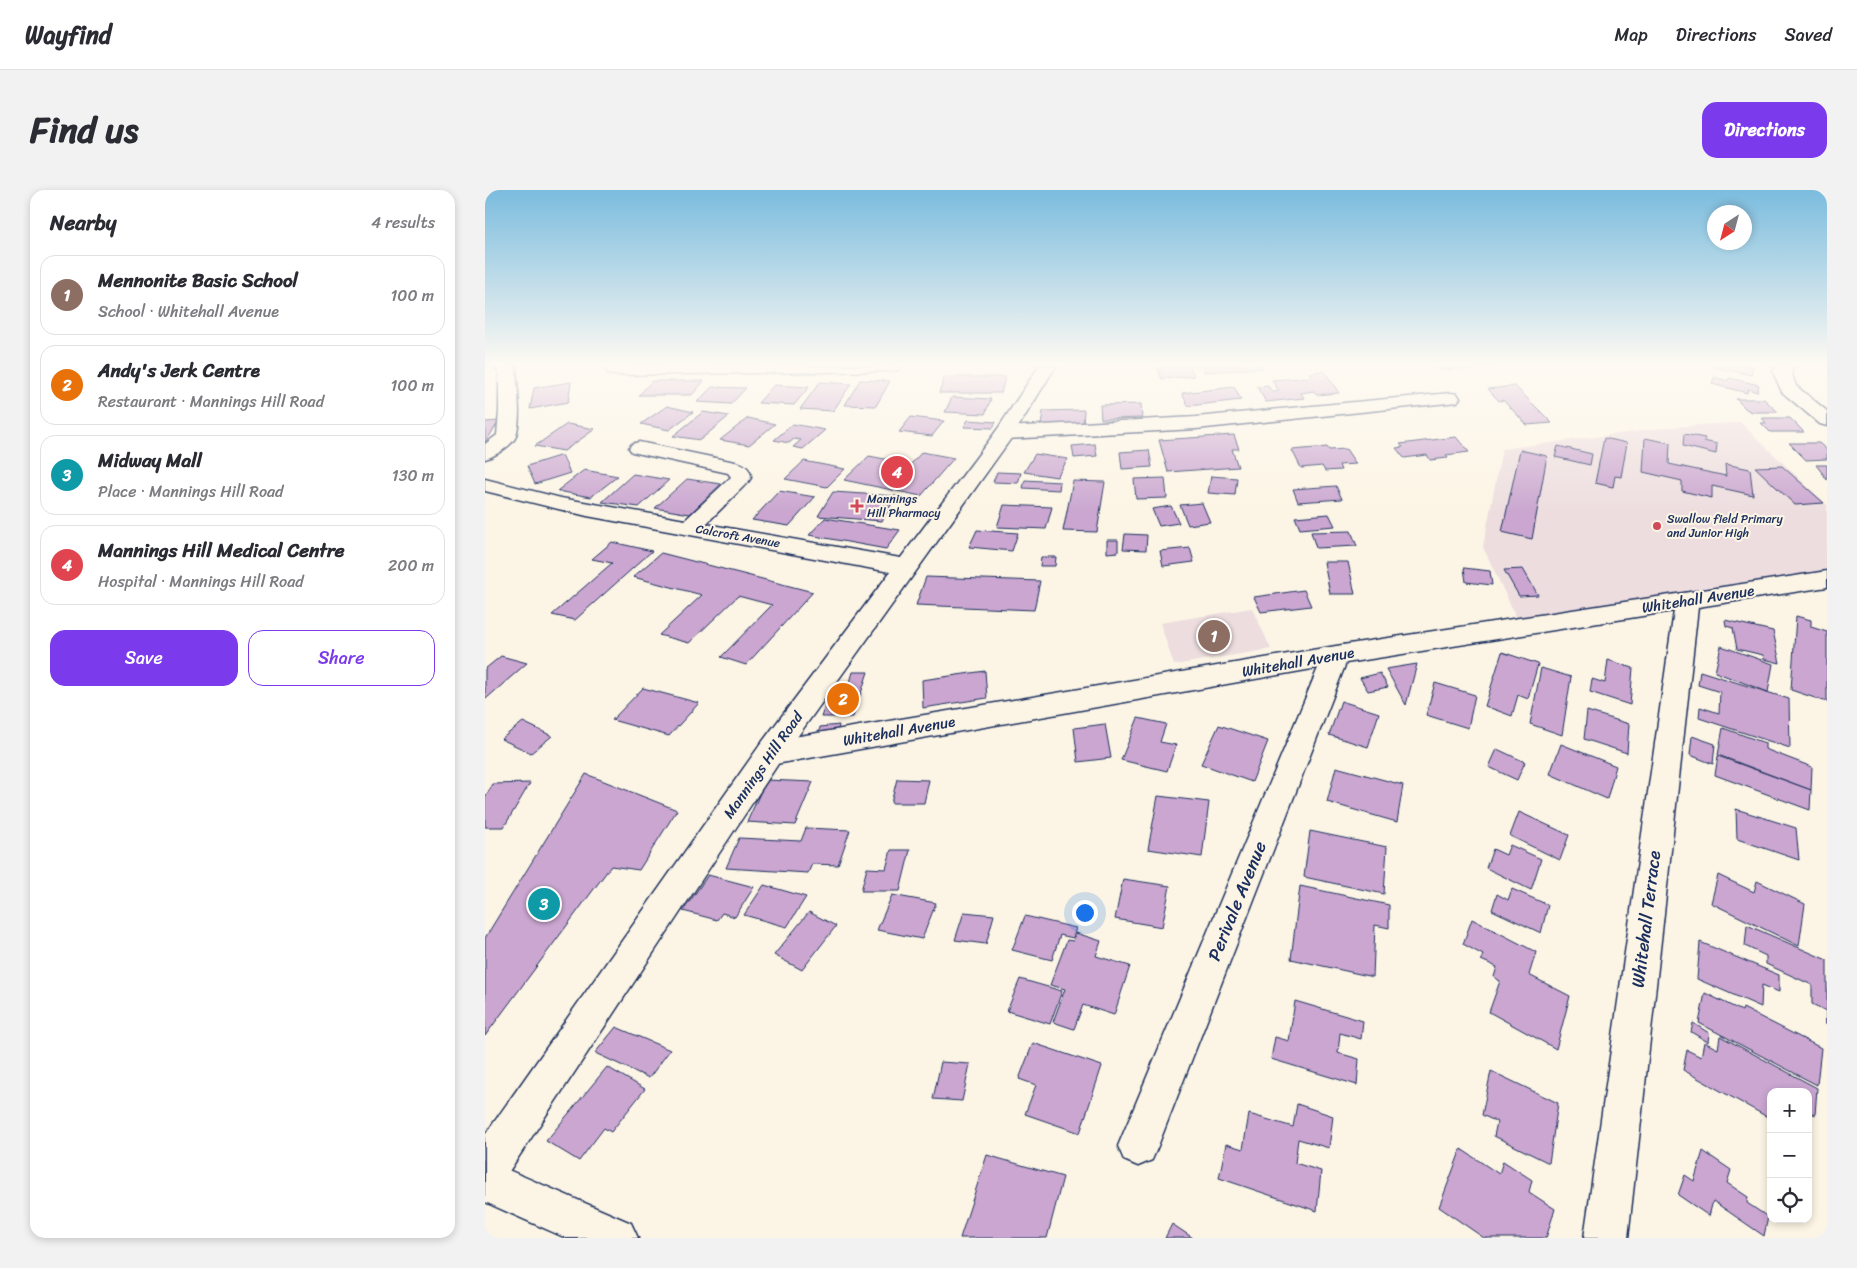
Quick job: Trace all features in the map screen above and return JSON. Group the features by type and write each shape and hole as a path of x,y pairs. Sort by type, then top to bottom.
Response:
{"street":[{"path":"485,453 506,437 510,415"},
{"name":"Mannings Hill Road","path":"485,1170 770,753 1017,415"},
{"path":"1005,433 1196,423 1279,415"},
{"name":"Calcroft Avenue","path":"639,448 735,468 741,472 741,478 690,528"},
{"path":"485,485 515,494 603,513 690,528"},
{"name":"Calcroft Avenue","path":"690,528 906,567"},
{"name":"Whitehall Avenue","path":"770,753 1336,655 1827,579"},
{"name":"Whitehall Terrace","path":"1606,1238 1687,601"},
{"name":"Perivale Avenue","path":"1138,1146 1336,655"},
{"path":"485,1181 616,1238"}],"shaded area":[{"name":"Swallow field Primary and Junior High","path":"1740,422 1827,505 1827,574 1519,623 1483,547 1502,449 1671,427"},
{"path":"1252,608 1271,649 1174,665 1160,623"}],"building":[{"path":"654,415 689,415 669,430 641,424"},
{"path":"699,415 729,416 700,440 673,436"},
{"path":"1042,415 1084,415 1083,425 1041,425"},
{"path":"1101,415 1142,415 1142,418 1101,419"},
{"path":"1517,415 1544,415 1552,423 1527,425"},
{"path":"911,417 944,421 932,436 899,432"},
{"path":"748,418 775,424 749,445 720,440"},
{"path":"1762,418 1790,418 1804,432 1770,432 1761,423 1766,423"},
{"path":"968,420 996,422 993,428 964,427"},
{"path":"499,421 485,443 485,422"},
{"path":"567,424 595,429 564,451 535,446"},
{"path":"793,424 825,430 803,449 793,447 801,440 794,439 789,443 774,440"},
{"path":"1684,434 1705,438 1704,441 1717,444 1716,454 1683,446"},
{"path":"1234,435 1239,449 1232,449 1238,467 1168,472 1159,440"},
{"path":"1456,437 1469,452 1446,455 1448,458 1430,460 1427,455 1404,458 1396,448 1403,447 1400,444"},
{"path":"1604,438 1627,443 1621,477 1615,476 1613,487 1595,483"},
{"path":"1645,438 1670,443 1669,464 1726,476 1725,464 1750,469 1753,495 1712,486 1712,498 1682,491 1682,481 1643,472"},
{"path":"1789,443 1819,443 1827,450 1827,459 1806,460"},
{"path":"1095,444 1097,456 1074,458 1072,446"},
{"path":"1558,446 1592,454 1590,465 1555,457"},
{"path":"1327,447 1329,450 1346,449 1356,464 1339,465 1341,470 1325,471 1322,466 1301,468 1292,450"},
{"path":"1149,450 1152,467 1122,469 1120,452"},
{"path":"1520,450 1547,456 1532,539 1502,532"},
{"path":"922,452 954,458 921,496 844,480 869,456 911,464"},
{"path":"1035,454 1068,459 1057,477 1024,472"},
{"path":"562,455 570,473 535,484 527,466"},
{"path":"804,461 845,469 827,487 785,479"},
{"path":"1816,465 1827,465 1827,480 1823,474"},
{"path":"1782,466 1824,503 1795,505 1755,467"},
{"path":"584,470 618,476 591,497 557,491"},
{"path":"997,472 1021,473 1018,483 993,482"},
{"path":"633,474 669,480 639,507 602,502"},
{"path":"1211,476 1237,478 1235,495 1208,493"},
{"path":"1165,478 1167,498 1136,499 1134,479"},
{"path":"687,479 721,484 690,514 655,508"},
{"path":"1025,480 1060,482 1059,490 1023,488"},
{"path":"1073,481 1105,482 1097,532 1063,531"},
{"path":"1336,486 1342,499 1298,502 1293,489"},
{"path":"779,491 815,497 789,526 752,520"},
{"name":"Mannings Hill Pharmacy","path":"833,492 896,496 882,521 818,516"},
{"path":"1202,503 1210,522 1188,525 1180,505"},
{"path":"1004,505 1052,507 1046,529 997,527"},
{"path":"1171,506 1179,523 1159,526 1152,509"},
{"path":"1329,514 1335,526 1300,529 1295,517"},
{"path":"825,518 900,530 886,549 809,535"},
{"path":"977,530 1018,533 1012,551 969,547"},
{"path":"1351,531 1357,546 1316,548 1311,532"},
{"path":"1125,534 1147,535 1146,550 1123,549"},
{"path":"1107,540 1118,540 1118,552 1107,553"},
{"path":"612,542 652,551 575,620 552,615 612,563 592,559"},
{"path":"1190,548 1194,562 1163,566 1160,551"},
{"path":"661,553 813,592 746,665 721,657 772,605 738,596 689,643 659,635 702,595 633,577"},
{"path":"1041,557 1056,557 1055,566 1040,566"},
{"path":"1324,562 1348,562 1355,594 1330,594"},
{"path":"1464,568 1490,571 1492,585 1466,582"},
{"path":"1523,569 1538,595 1519,596 1504,570"},
{"path":"926,577 1040,581 1034,610 916,605"},
{"path":"1304,590 1311,606 1261,612 1254,597"},
{"path":"1796,616 1811,620 1811,627 1827,632 1827,702 1791,690"},
{"path":"1725,620 1773,631 1780,663 1764,659 1763,655 1737,649 1733,628 1726,626"},
{"path":"1721,646 1773,664 1768,692 1715,672"},
{"path":"1502,652 1538,664 1528,699 1518,695 1512,716 1485,706"},
{"path":"501,656 527,663 487,698 485,697 485,669"},
{"path":"1608,660 1633,668 1630,705 1590,692 1592,679 1605,683"},
{"path":"1417,664 1406,705 1386,669"},
{"path":"1541,668 1571,677 1562,735 1530,724"},
{"path":"985,671 987,698 923,708 922,680"},
{"path":"1700,671 1789,699 1790,748 1699,718 1700,707 1719,713 1720,692 1698,685"},
{"path":"853,672 868,672 853,717 821,717 831,689 848,689"},
{"path":"1380,673 1388,687 1368,691 1360,678"},
{"path":"1435,683 1475,695 1468,728 1426,715"},
{"path":"643,688 699,703 669,736 612,720"},
{"path":"1341,701 1379,713 1368,747 1329,735"},
{"path":"1587,711 1629,724 1627,753 1584,739"},
{"path":"1138,718 1166,724 1160,742 1176,745 1167,771 1121,760"},
{"path":"523,722 552,736 531,753 501,739"},
{"path":"1105,724 1111,758 1078,762 1074,728"},
{"path":"839,725 837,736 818,737 820,727"},
{"path":"1219,725 1268,741 1252,782 1201,764"},
{"path":"1723,728 1765,743 1765,749 1812,767 1811,790 1718,755"},
{"path":"1692,736 1715,744 1713,764 1690,755"},
{"path":"1561,744 1616,766 1607,799 1550,774"},
{"path":"1497,749 1525,762 1517,780 1489,767"},
{"path":"1718,756 1811,790 1810,810 1715,775"},
{"path":"1336,767 1403,785 1397,822 1327,802"},
{"path":"586,774 677,810 639,870 611,866 485,1036 485,938"},
{"path":"897,779 929,780 924,803 891,803"},
{"path":"766,780 813,782 795,825 747,822"},
{"path":"530,783 504,827 485,827 485,797 493,784"},
{"path":"1158,796 1209,802 1202,857 1148,849"},
{"path":"1736,809 1796,828 1799,860 1737,839"},
{"path":"1519,812 1569,835 1560,860 1510,836"},
{"path":"806,828 850,830 838,865 812,864 808,873 726,868 739,838 801,841"},
{"path":"1310,831 1387,847 1384,894 1304,877"},
{"path":"1510,845 1541,859 1531,890 1486,868 1493,849 1506,855"},
{"path":"891,850 910,850 900,891 861,891 867,868 886,869"},
{"path":"708,875 754,887 735,917 722,913 717,920 683,911"},
{"path":"1718,875 1754,892 1757,881 1805,904 1799,946 1711,903"},
{"path":"1123,879 1170,886 1162,927 1115,919"},
{"path":"764,885 806,897 787,927 744,915"},
{"path":"1300,886 1389,905 1389,928 1375,925 1373,977 1291,959"},
{"path":"1512,889 1548,905 1541,933 1492,910 1497,894 1508,900"},
{"path":"892,895 936,903 922,939 877,930"},
{"path":"809,912 836,926 802,970 774,955"},
{"path":"964,912 994,915 986,944 955,940"},
{"path":"1025,916 1076,928 1073,938 1060,935 1052,960 1012,950"},
{"path":"1472,919 1536,952 1529,975 1570,996 1556,1049 1489,1012 1500,981 1494,977 1497,967 1481,960 1483,955 1463,944"},
{"path":"1747,925 1827,960 1827,1024 1825,1024 1826,1011 1812,1004 1812,985 1766,964 1766,956 1745,946"},
{"path":"1076,933 1101,941 1096,956 1130,966 1114,1015 1083,1005 1074,1029 1053,1022 1065,989 1050,985 1067,940 1073,941"},
{"path":"1700,942 1779,975 1779,992 1762,985 1761,1007 1697,979"},
{"path":"1020,979 1062,991 1050,1024 1007,1011"},
{"path":"1705,993 1742,1011 1743,1008 1821,1048 1817,1085 1699,1023"},
{"path":"1295,1001 1363,1021 1361,1039 1340,1033 1338,1053 1359,1059 1357,1085 1271,1059 1275,1037 1289,1041"},
{"path":"1693,1023 1709,1033 1708,1042 1691,1032"},
{"path":"616,1027 670,1050 649,1078 595,1053"},
{"path":"1720,1036 1817,1088 1815,1115 1812,1113 1812,1088 1767,1088 1767,1117 1683,1070 1687,1050 1701,1057 1704,1042 1718,1049"},
{"path":"1033,1043 1102,1066 1080,1133 1025,1114 1036,1085 1019,1079"},
{"path":"941,1062 970,1064 962,1101 933,1099"},
{"path":"607,1067 645,1089 611,1132 604,1128 579,1161 546,1141"},
{"path":"1491,1071 1558,1103 1549,1163 1494,1136 1497,1122 1482,1115"},
{"path":"1297,1104 1333,1116 1329,1148 1298,1139 1295,1163 1321,1171 1317,1211 1219,1178 1226,1144 1243,1149 1249,1114 1293,1127"},
{"path":"1461,1149 1499,1174 1503,1161 1532,1180 1529,1192 1555,1209 1546,1238 1484,1238 1439,1207"},
{"path":"1703,1151 1731,1170 1727,1183 1748,1197 1747,1203 1767,1216 1764,1236 1713,1201 1709,1216 1678,1195 1685,1175 1694,1181"},
{"path":"987,1155 1063,1177 1047,1238 960,1238"},
{"path":"1172,1224 1193,1238 1165,1238"}],"place":[{"name":"Mannings Hill Medical Centre","path":"897,472"},
{"name":"Mannings Hill Pharmacy","path":"857,506"},
{"name":"Swallow field Primary and Junior High","path":"1657,526"},
{"name":"Mennonite Basic School","path":"1214,636"},
{"name":"Andy's Jerk Centre","path":"843,699"},
{"name":"Midway Mall","path":"544,904"}]}
